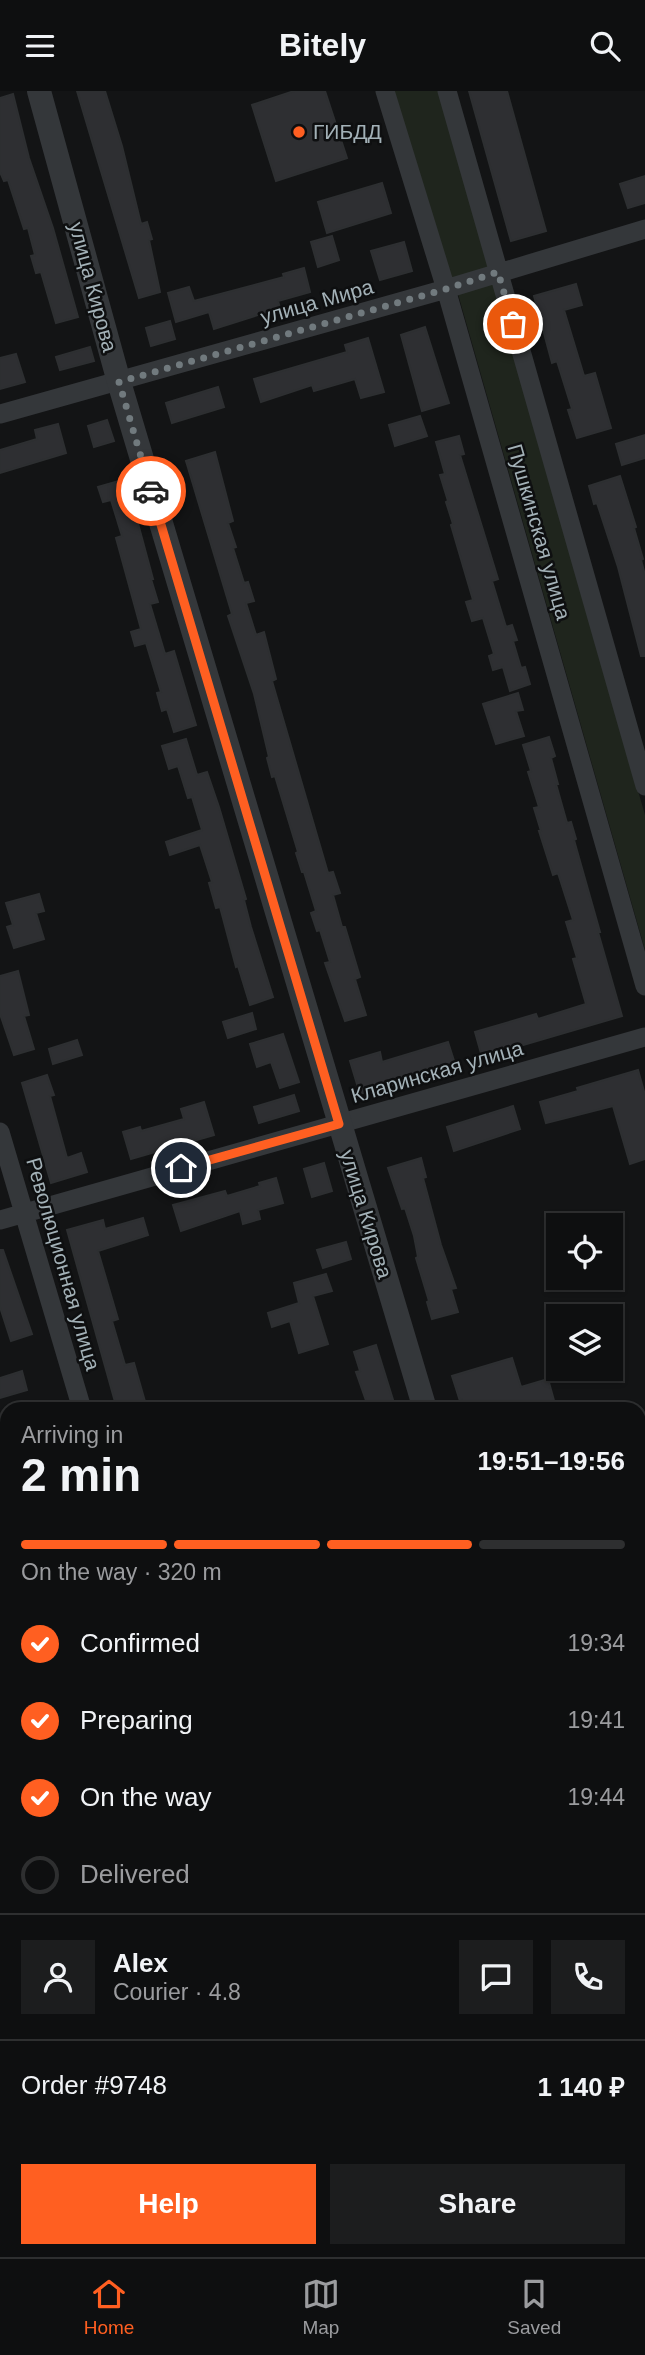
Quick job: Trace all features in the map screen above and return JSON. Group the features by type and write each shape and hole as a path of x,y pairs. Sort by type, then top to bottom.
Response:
{"street":[{"name":"улица Кирова","path":"39,91 119,382 423,1402"},
{"name":"Пушкинская улица","path":"385,91 446,289 645,986"},
{"name":"Пушкинская улица","path":"447,91 645,786"},
{"name":"улица Мира","path":"0,414 446,289 645,229"},
{"name":"Кларинская улица","path":"0,1220 645,1037"},
{"name":"Революционная улица","path":"0,1132 80,1402"}],"shaded area":[{"path":"392,91 440,91 493,269 449,283"},
{"path":"493,284 645,815 645,950 458,294"}],"building":[{"path":"77,91 105,91 141,224 147,222 152,239 149,240 160,292 139,298"},
{"name":"ГИБДД","path":"294,91 325,91 347,158 276,181 252,105"},
{"path":"469,91 507,91 546,231 511,241"},
{"path":"13,94 29,158 53,228 78,317 56,323 41,272 36,273 31,256 35,255 28,228 24,229 8,180 4,181 0,172 0,98"},
{"path":"645,176 645,203 628,208 620,184"},
{"path":"382,183 391,213 327,233 318,202"},
{"path":"332,236 339,260 318,267 311,242"},
{"path":"404,242 412,271 380,280 371,251"},
{"path":"304,268 310,292 278,301 280,308 214,329 209,312 176,322 168,293 189,287 194,301 284,277 283,274"},
{"path":"576,284 582,305 564,310 584,376 595,373 611,428 577,438 568,410 572,409 557,361 552,363 534,296"},
{"path":"170,321 175,339 151,346 146,328"},
{"path":"425,327 449,403 422,411 401,335"},
{"path":"368,338 384,392 361,398 355,379 314,391 312,385 261,402 254,379 347,352 345,345"},
{"path":"90,347 94,361 60,370 56,357"},
{"path":"16,354 25,382 0,389 0,358"},
{"path":"218,387 224,407 172,423 166,403"},
{"path":"420,416 427,436 395,446 389,425"},
{"path":"107,420 114,441 94,447 88,426"},
{"path":"58,424 66,453 0,473 0,450 37,439 35,430"},
{"path":"645,435 645,458 622,465 616,444"},
{"path":"459,436 464,454 460,455 498,579 492,581 506,627 512,625 517,640 513,641 521,668 525,667 530,684 510,691 503,667 493,670 489,656 494,654 483,618 472,621 466,602 473,600 451,525 453,524 446,502 448,501 440,475 445,474 436,442"},
{"path":"215,452 233,521 228,523 236,547 233,548 244,583 248,582 254,601 246,603 256,635 264,632 276,679 272,681 328,873 333,872 340,893 333,895 360,977 355,979 366,1015 345,1021 325,963 330,962 320,930 317,931 311,913 316,911 296,853 298,852 275,776 272,777 254,694 228,616 232,614 186,461"},
{"path":"620,476 643,559 645,656 641,656 618,567 589,486"},
{"path":"126,479 158,602 150,604 165,654 174,651 196,725 174,732 167,709 162,711 157,693 161,692 146,643 135,646 131,632 141,629 116,538 122,536 111,500 103,502 98,487"},
{"path":"518,693 523,710 516,711 524,736 496,744 483,704"},
{"path":"549,737 555,756 551,758 556,784 567,823 571,822 576,839 574,840 622,1016 482,1057 475,1032 536,1014 538,1019 586,1004 573,959 577,958 566,922 573,920 558,873 553,875 539,831 534,808 539,807 523,745"},
{"path":"186,739 197,775 207,772 219,807 273,997 250,1005 238,966 236,967 220,907 216,908 209,883 212,882 200,845 170,855 166,842 202,830 192,797 188,798 178,766 169,769 162,746"},
{"path":"39,894 44,911 36,913 44,939 14,948 7,927 13,925 6,903"},
{"path":"18,971 29,1015 24,1016 34,1049 14,1055 0,1014 0,976"},
{"path":"252,1013 256,1029 228,1038 223,1022"},
{"path":"283,1034 299,1082 280,1088 271,1062 257,1067 250,1044"},
{"path":"77,1040 82,1055 53,1064 49,1049"},
{"path":"448,1042 456,1067 360,1094 350,1061 380,1052 382,1062"},
{"path":"638,1070 645,1095 645,1159 630,1164 613,1106 546,1123 540,1102"},
{"path":"47,1075 54,1095 50,1096 67,1158 81,1153 87,1172 51,1183 22,1083"},
{"path":"294,1095 299,1111 259,1123 254,1107"},
{"path":"204,1102 214,1135 131,1159 123,1132 140,1127 141,1131 184,1119 181,1109"},
{"path":"513,1106 520,1129 454,1151 447,1127"},
{"path":"421,1158 426,1177 423,1178 441,1245 456,1288 451,1289 458,1312 432,1319 416,1258 414,1236 388,1168"},
{"path":"324,1163 332,1191 312,1197 304,1169"},
{"path":"276,1178 283,1203 258,1210 260,1219 243,1224 240,1211 181,1231 173,1205 225,1191 227,1196"},
{"path":"143,1218 148,1235 98,1251 118,1319 112,1321 125,1365 134,1363 145,1402 115,1402 67,1230 103,1220 105,1229"},
{"path":"346,1242 351,1259 323,1268 317,1250"},
{"path":"0,1250 3,1250 32,1334 11,1341 0,1307"},
{"path":"326,1274 332,1291 313,1296 328,1344 299,1353 290,1321 272,1327 268,1313 299,1303 294,1283"},
{"path":"376,1345 394,1402 367,1402 356,1372 360,1371 354,1352"},
{"path":"512,1358 521,1387 546,1380 554,1402 462,1400 460,1401 452,1376"},
{"path":"22,1371 27,1390 0,1398 0,1378"}],"way so far":[{"path":"151,491 119,382 498,272 513,324"}],"place":[{"name":"ГИБДД","path":"299,132"}],"route":[{"path":"151,491 339,1124 181,1168"}]}
